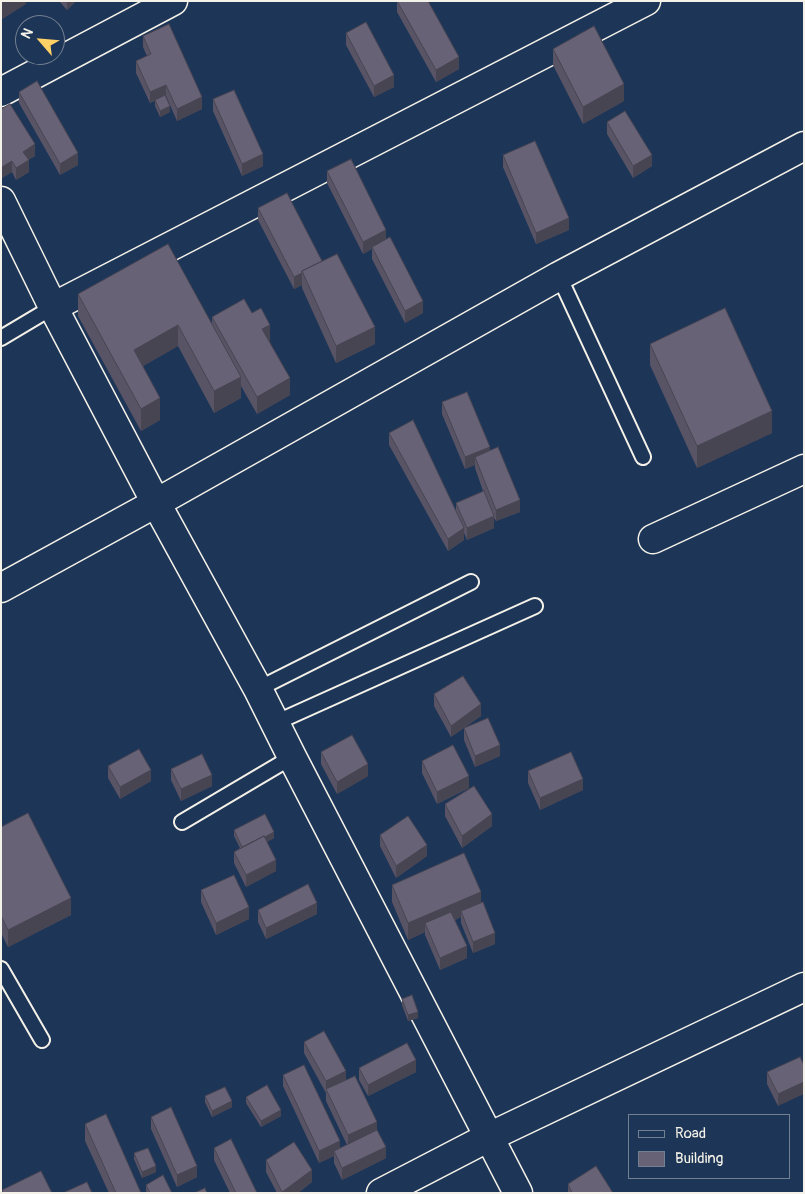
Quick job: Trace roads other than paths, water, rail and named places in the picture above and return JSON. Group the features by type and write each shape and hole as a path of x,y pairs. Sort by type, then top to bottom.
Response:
{"street":[{"path":"1,92 173,1"},
{"path":"54,307 646,1"},
{"path":"1,588 559,276 804,146"},
{"path":"1,201 156,503 258,689 518,1193"},
{"path":"653,539 804,468"},
{"path":"381,1193 489,1137 804,987"}],"lane":[{"path":"559,276 643,457"},
{"path":"1,338 54,307"},
{"path":"258,689 471,582"},
{"path":"275,723 535,606"},
{"path":"182,822 292,757"},
{"path":"1,969 42,1040"}]}
